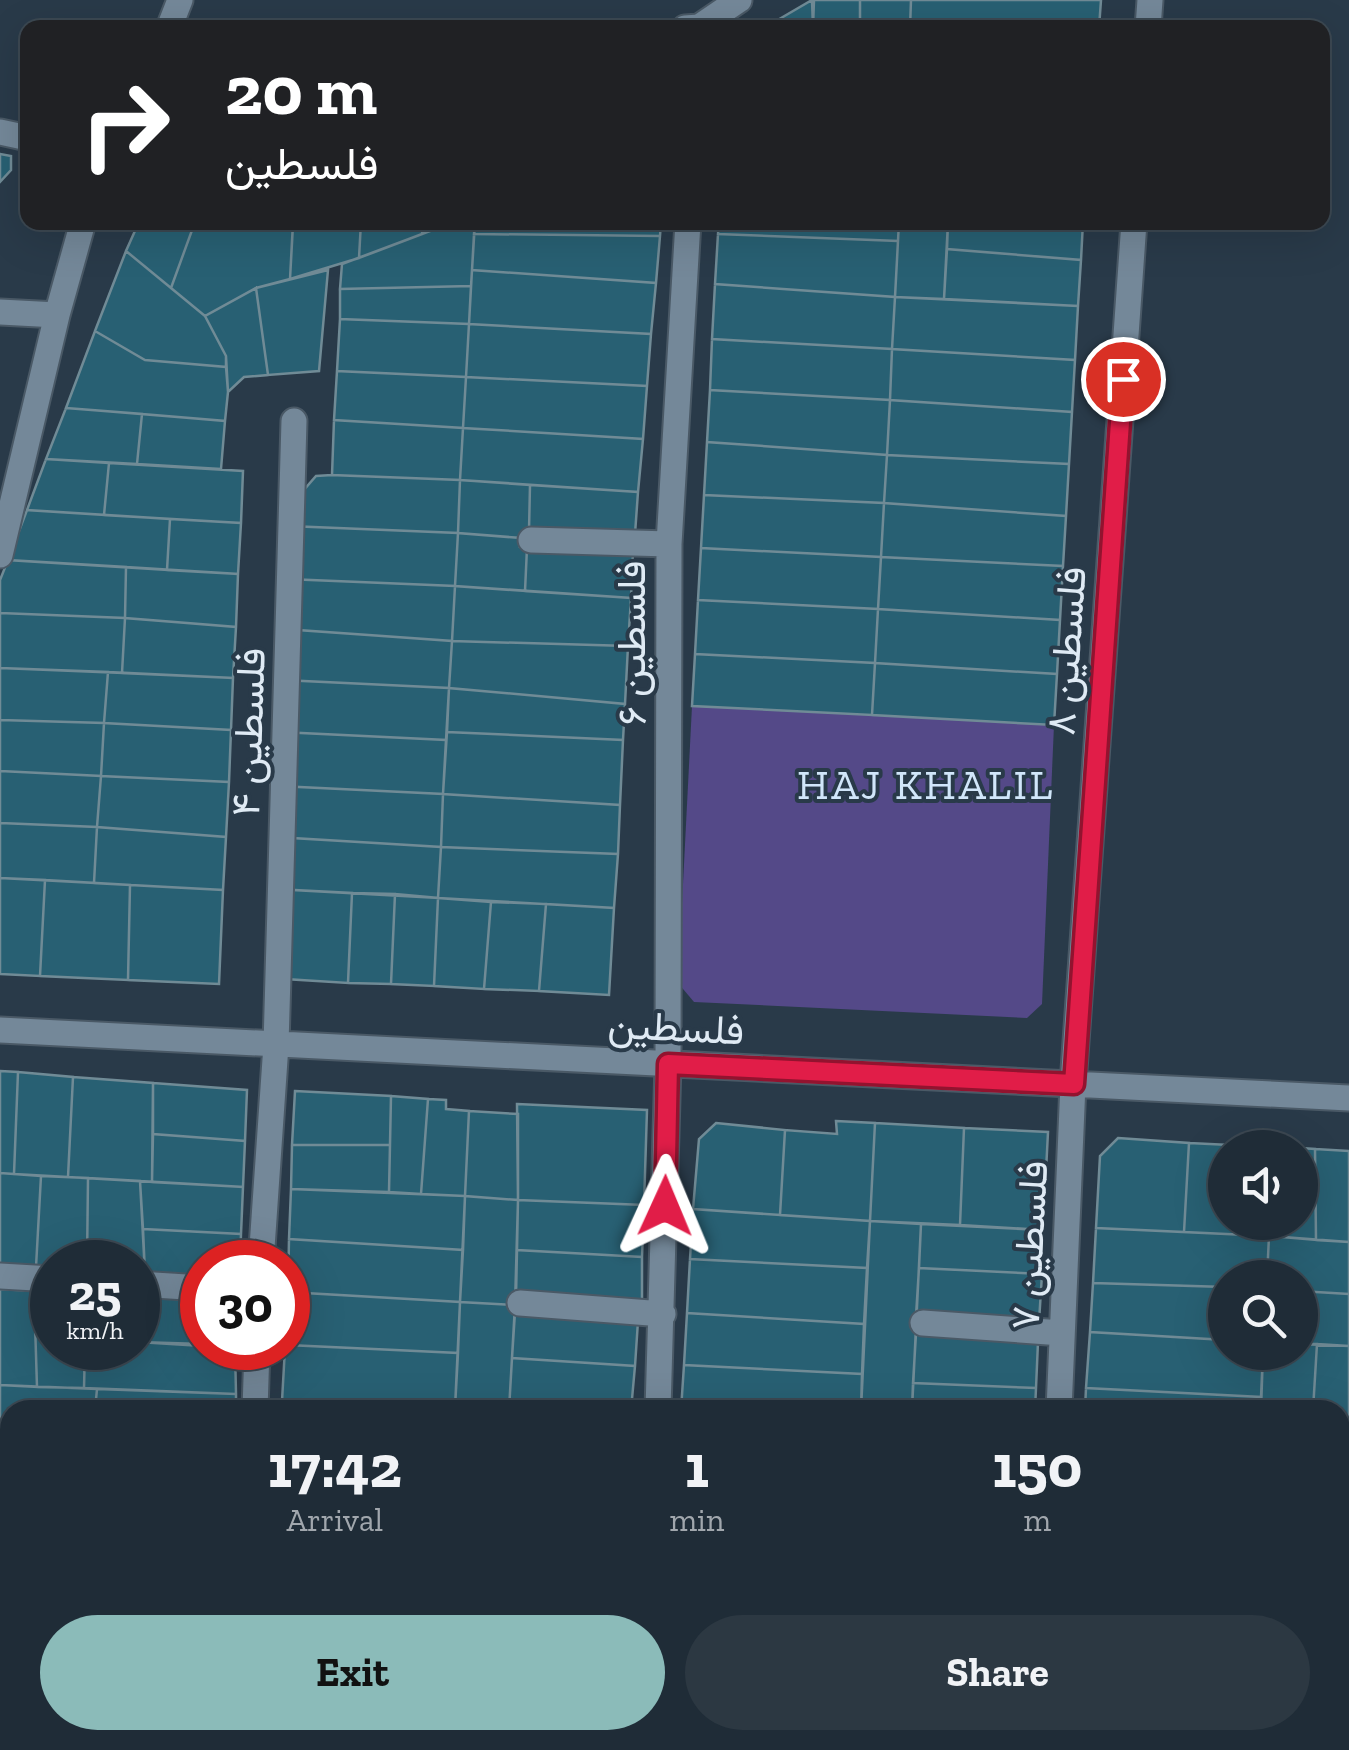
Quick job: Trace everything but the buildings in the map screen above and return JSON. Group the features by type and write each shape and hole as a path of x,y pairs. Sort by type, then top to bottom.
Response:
{"street":[{"path":"709,20 739,0"},
{"path":"0,555 57,315 82,230"},
{"name":"فلسطین ۶","path":"658,1400 668,1064 669,544 688,230"},
{"name":"فلسطین ۸","path":"1074,1084 1133,230"},
{"path":"0,312 57,315"},
{"name":"فلسطین ۴","path":"263,1240 276,1044 294,421"},
{"path":"530,540 669,544"},
{"name":"فلسطین","path":"0,1030 1349,1098"},
{"name":"فلسطین ۷","path":"1059,1400 1074,1084"},
{"path":"0,1276 30,1278"},
{"path":"520,1303 662,1314"},
{"path":"923,1323 1062,1333"},
{"path":"255,1400 256,1370"}],"shaded area":[{"path":"692,706 1054,725 1042,1004 1027,1018 694,1002 678,983"}],"district":[{"name":"HAJ KHALIL","path":"926,784"}],"route":[{"path":"665,1206 668,1064 1074,1084 1123,379"}]}
